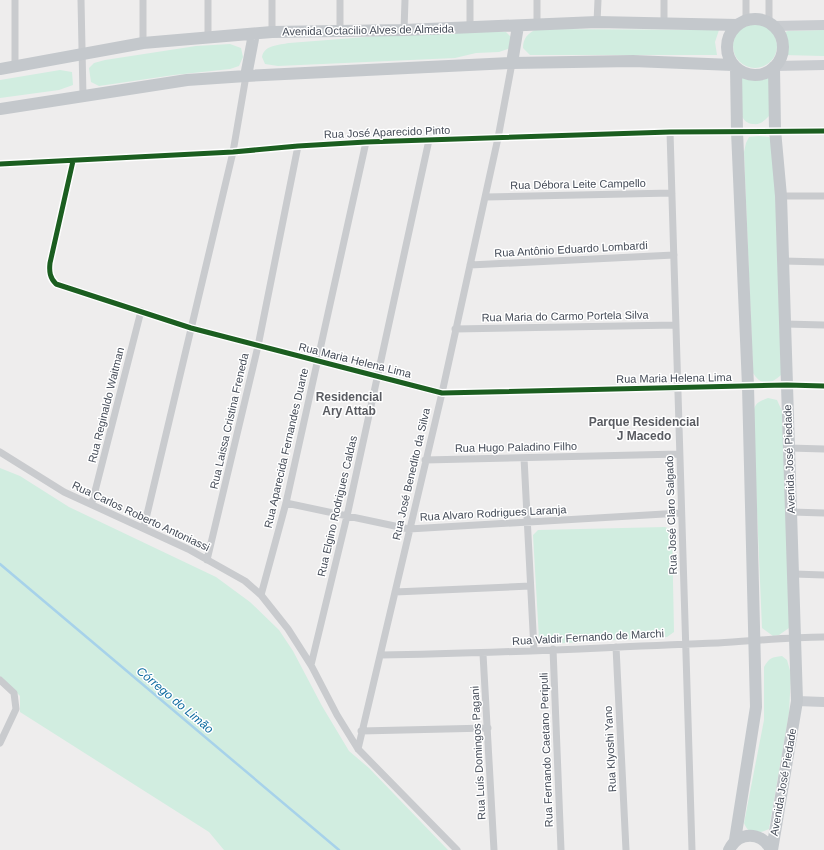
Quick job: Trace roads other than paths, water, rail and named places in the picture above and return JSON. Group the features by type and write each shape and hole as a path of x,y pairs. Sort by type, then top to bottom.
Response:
{"main road":[{"path":"758,20 771,24 780,35 783,47 780,58 775,66 762,74 755,75 748,74 735,66 730,58 728,44 733,30 742,23 758,20"},
{"name":"Avenida Octacilio Alves de Almeida","path":"0,69 143,43 272,32 340,32 598,22 742,23"},
{"path":"512,63 518,26"},
{"path":"246,76 254,34"},
{"path":"0,109 186,80 246,76 512,63 633,61 735,66"},
{"path":"730,848 756,707 748,386 735,66"},
{"name":"Avenida José Piedade","path":"771,850 797,701 783,261 775,130 775,66"},
{"path":"730,848 749,835 763,839 771,850"}],"street":[{"path":"15,0 16,66"},
{"path":"81,0 83,96"},
{"path":"143,0 143,43"},
{"path":"208,0 208,37"},
{"path":"272,0 272,32"},
{"path":"340,0 340,32"},
{"path":"404,30 405,0"},
{"path":"470,0 470,28"},
{"path":"537,0 537,24"},
{"path":"598,0 598,22"},
{"path":"664,0 664,23"},
{"path":"742,23 746,0"},
{"path":"769,0 771,24 824,25"},
{"name":"Rua José Benedito da Silva","path":"358,749 361,731 381,655 425,460 442,393 455,329 486,197 512,63"},
{"path":"775,66 824,65"},
{"path":"144,528 233,152 246,76"},
{"name":"Rua José Aparecido Pinto","path":"0,164 233,152 366,142 670,132 775,130 824,131"},
{"name":"Rua José Claro Salgado","path":"670,132 692,850"},
{"name":"Rua Elgino Rodrigues Caldas","path":"311,665 347,516 429,140"},
{"name":"Rua Aparecida Fernandes Duarte","path":"261,595 286,503 366,142"},
{"name":"Rua Laissa Cristina Freneda","path":"207,560 258,346 298,146"},
{"name":"Rua Maria Helena Lima","path":"73,161 50,263 49,271 52,279 56,284 191,328 317,361 378,375 442,393 787,385 824,386"},
{"name":"Rua Débora Leite Campello","path":"486,197 672,193"},
{"path":"780,196 824,196"},
{"name":"Rua Antônio Eduardo Lombardi","path":"470,265 674,255"},
{"path":"783,261 824,262"},
{"name":"Rua Reginaldo Waitman","path":"92,504 141,311"},
{"name":"Rua Maria do Carmo Portela Silva","path":"455,329 676,324"},
{"path":"785,324 824,325"},
{"path":"789,448 824,449"},
{"name":"Rua Carlos Roberto Antoniassi","path":"0,452 64,492 144,528 245,581 261,595 288,629 311,665 337,715 358,749 457,850"},
{"name":"Rua Hugo Paladino Filho","path":"425,460 679,454"},
{"path":"524,458 534,650"},
{"name":"Rua Alvaro Rodrigues Laranja","path":"286,503 409,529 681,514"},
{"path":"791,512 824,513"},
{"path":"794,574 824,575"},
{"path":"395,592 530,586"},
{"name":"Rua Valdir Fernando de Marchi","path":"381,655 483,654 553,649 754,641 796,637 824,637"},
{"name":"Rua Klyoshi Yano","path":"616,647 626,850"},
{"name":"Rua Fernando Caetano Peripuli","path":"553,649 561,850"},
{"name":"Rua Luís Domingos Pagani","path":"483,654 494,850"},
{"path":"0,680 14,693 16,709 0,743"},
{"path":"797,701 824,702"},
{"path":"361,731 488,728"}],"waterway":[{"name":"Córrego do Limão","path":"0,564 339,850"}],"district":[{"name":"Residencial Ary Attab","path":"349,404"},
{"name":"Parque Residencial J Macedo","path":"644,429"}]}
